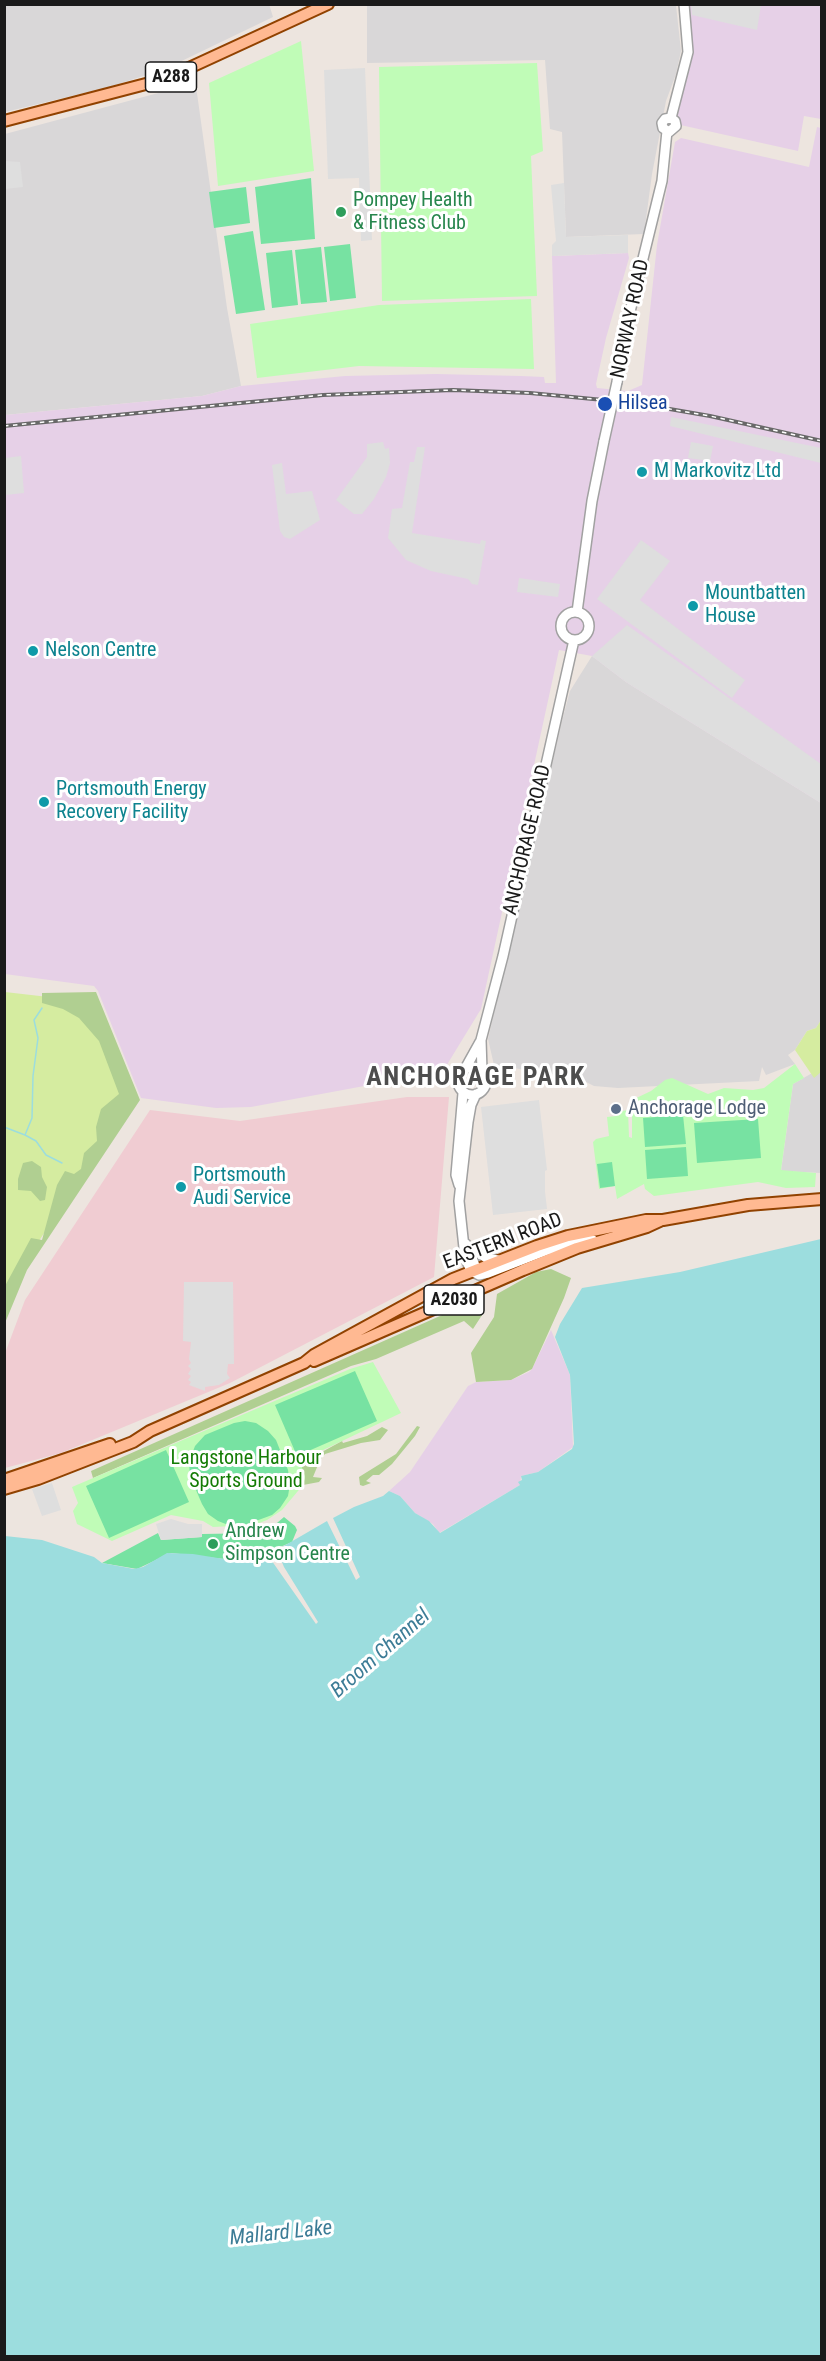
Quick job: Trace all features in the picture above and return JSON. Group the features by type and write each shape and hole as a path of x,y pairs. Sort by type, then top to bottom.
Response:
{"main road":[{"name":"A288","path":"4,121 165,79 328,4"},
{"name":"EASTERN ROAD","path":"304,1363 314,1355 418,1297 498,1260 568,1236 646,1220 663,1220 734,1207 822,1199"},
{"name":"EASTERN ROAD","path":"4,1480 150,1431 523,1270 663,1220"},
{"name":"EASTERN ROAD","path":"4,1489 83,1462 133,1442 150,1431"}],"street":[{"name":"NORWAY ROAD","path":"577,612 592,501 627,328 662,181 667,131 672,131 676,126 675,121 671,118 688,52 684,4"},
{"path":"577,612 585,617 588,629 585,636 574,640 566,636 561,624 565,616 577,612"},
{"name":"ANCHORAGE ROAD","path":"465,1068 481,1040 503,956 574,640"},
{"name":"ANCHORAGE ROAD","path":"481,1040 482,1071"},
{"path":"459,1187 469,1113 476,1094 485,1085 486,1079 482,1071 465,1068 458,1077 459,1087 463,1093 476,1094"},
{"path":"463,1093 456,1176 459,1187 460,1222 465,1257 476,1271 483,1287"},
{"path":"464,1239 481,1256 490,1260 498,1260"},
{"path":"476,1271 492,1272 562,1246 605,1239"}],"shaded area":[{"path":"269,4 273,17 165,69 109,87 5,112 4,5"},
{"path":"367,5 676,5 681,51 676,74 666,101 652,174 644,234 566,237 562,132 550,129 545,60 367,63"},
{"path":"688,5 821,5 821,119 804,116 798,151 676,124 692,44"},
{"path":"691,5 761,5 757,30 692,15"},
{"path":"365,68 372,240 361,241 359,178 328,179 324,70"},
{"path":"195,79 227,308 241,386 202,396 5,415 5,134 162,92"},
{"path":"817,127 821,128 821,803 626,682 592,656 559,650 481,1009 445,1068 375,1084 251,1107 216,1108 141,1098 94,986 5,974 5,415 202,396 241,386 345,376 436,374 521,376 544,377 545,383 556,383 552,256 628,253 629,258 606,338 596,384 597,388 628,391 642,385 657,245 675,142 681,138 809,167"},
{"path":"5,161 20,162 23,187 5,189"},
{"path":"564,183 566,237 628,235 628,253 552,256 552,245 556,241 551,185"},
{"path":"671,417 821,448 821,463 670,426"},
{"path":"383,442 385,449 389,448 390,463 386,477 374,499 362,514 354,514 336,500 367,457 367,444"},
{"path":"691,442 713,446 710,461 688,458"},
{"path":"417,447 425,447 412,533 480,544 481,540 486,541 478,585 472,584 468,579 431,571 406,560 388,538 392,509 402,508 410,462 414,462"},
{"path":"21,456 24,493 5,495 5,458"},
{"path":"282,463 286,494 312,491 320,520 290,539 284,537 280,531 272,465"},
{"path":"641,540 670,561 640,600 745,680 732,698 597,599"},
{"path":"519,578 560,584 558,597 517,592"},
{"path":"627,625 821,764 821,803 626,682 592,656"},
{"path":"592,656 626,682 821,803 821,1020 816,1028 807,1031 795,1050 788,1055 795,1064 766,1075 762,1067 759,1081 618,1088 594,1086 578,1078 494,1065 488,1039 562,721 570,691"},
{"path":"821,1068 821,1173 781,1171 793,1084"},
{"path":"407,1097 449,1097 434,1277 230,1383 61,1453 5,1468 4,1356 25,1300 150,1110 240,1121"},
{"path":"539,1100 547,1170 545,1171 545,1192 547,1209 493,1215 481,1107"},
{"path":"184,1282 233,1282 234,1364 228,1364 227,1374 230,1378 219,1385 205,1387 205,1391 189,1385 191,1382 188,1380 191,1376 188,1374 191,1369 188,1366 191,1363 189,1359 191,1342 183,1341"},
{"path":"551,1330 570,1375 573,1447 538,1472 521,1476 520,1485 439,1533 433,1524 415,1513 400,1496 389,1491 410,1472 468,1386 476,1382 511,1380 529,1372"},
{"path":"52,1483 61,1510 42,1516 32,1489"},
{"path":"171,1519 188,1524 202,1524 202,1537 161,1540 156,1524"}],"green space":[{"path":"301,41 314,171 218,186 209,83"},
{"path":"537,63 543,151 531,156 537,296 382,301 379,67"},
{"path":"311,178 315,239 261,244 255,187"},
{"path":"246,187 250,223 214,228 209,192"},
{"path":"253,231 265,310 236,314 224,236"},
{"path":"350,244 356,298 330,301 324,247"},
{"path":"321,247 327,302 301,304 295,250"},
{"path":"292,250 298,305 272,308 266,253"},
{"path":"531,299 534,369 359,366 257,378 250,324 379,305"},
{"path":"5,992 92,1002 129,1105 15,1277 5,1303"},
{"path":"96,992 140,1100 27,1270 5,1323 5,1286 31,1238 42,1240 57,1185 65,1171 74,1174 81,1169 84,1153 97,1141 96,1127 101,1109 119,1094 99,1041 79,1018 63,1009 42,1003 42,993"},
{"path":"821,1020 821,1072 814,1078 795,1050 807,1031 816,1028"},
{"path":"795,1064 804,1078 793,1084 781,1170 816,1173 815,1187 786,1188 758,1182 654,1196 645,1189 644,1184 617,1199 615,1186 599,1189 593,1142 609,1136 607,1117 616,1116 616,1112 628,1110 629,1137 632,1138 632,1100 672,1078 708,1094 724,1088 753,1090 764,1088"},
{"path":"683,1115 686,1144 645,1147 643,1118"},
{"path":"758,1119 761,1158 697,1163 694,1123"},
{"path":"686,1147 688,1176 647,1179 645,1150"},
{"path":"32,1161 41,1167 42,1177 47,1187 45,1200 40,1201 31,1191 18,1190 18,1179 23,1163"},
{"path":"612,1162 615,1186 600,1188 597,1164"},
{"path":"551,1269 571,1278 532,1369 511,1380 476,1382 471,1353 494,1317 497,1294 536,1272"},
{"path":"480,1303 484,1312 473,1329 464,1321 376,1359 351,1366 93,1478 91,1471 467,1304"},
{"name":"Langstone Harbour Sports Ground","path":"373,1362 401,1413 321,1451 301,1464 305,1477 303,1485 282,1510 267,1520 254,1525 213,1527 203,1521 171,1515 112,1541 77,1524 73,1511 78,1503 72,1487 350,1369"},
{"path":"355,1371 377,1421 297,1456 275,1405"},
{"path":"245,1421 256,1423 276,1440 288,1470 290,1484 288,1496 272,1515 245,1525 231,1526 208,1514 190,1476 189,1462 195,1446 205,1435"},
{"path":"417,1426 420,1427 415,1436 392,1464 379,1475 373,1475 366,1481 371,1483 360,1485 359,1477 396,1454"},
{"path":"382,1427 388,1430 380,1440 325,1454 313,1477 322,1478 319,1482 303,1485 305,1477 300,1464 342,1441 343,1443 367,1436"},
{"path":"166,1450 189,1502 109,1538 86,1486"},
{"name":"Andrew Simpson Centre","path":"284,1517 297,1530 292,1542 259,1556 224,1559 171,1553 137,1569 102,1563 158,1533 161,1540 202,1537 202,1534 264,1534"}],"water":[{"path":"821,1239 821,2356 5,2356 5,1536 42,1540 94,1557 102,1563 134,1569 143,1567 167,1553 224,1559 252,1558 267,1554 316,1624 318,1622 284,1567 277,1550 327,1521 356,1580 360,1577 333,1518 383,1496 389,1491 400,1496 415,1513 429,1521 440,1533 520,1485 518,1482 522,1480 521,1476 538,1472 572,1449 574,1444 570,1375 555,1337 560,1324 582,1288 680,1272"}],"waterway":[{"path":"42,1008 34,1020 38,1038 33,1076 32,1118 25,1135 36,1141 46,1155 62,1163"},
{"path":"4,1127 25,1135"}],"railway":[{"path":"4,426 323,395 453,390 530,393 635,403 710,416 822,441"}],"place":[{"name":"Pompey Health & Fitness Club","path":"341,212"},
{"name":"Hilsea","path":"605,404"},
{"name":"M Markovitz Ltd","path":"642,472"},
{"name":"Mountbatten House","path":"693,606"},
{"name":"Nelson Centre","path":"33,651"},
{"name":"Portsmouth Energy Recovery Facility","path":"44,802"},
{"name":"Anchorage Lodge","path":"616,1109"},
{"name":"Portsmouth Audi Service","path":"181,1187"},
{"name":"Andrew Simpson Centre","path":"213,1544"}],"district":[{"name":"ANCHORAGE PARK","path":"476,1078"}],"water label":[{"name":"Broom Channel","path":"381,1654"},
{"name":"Mallard Lake","path":"281,2234"}]}
